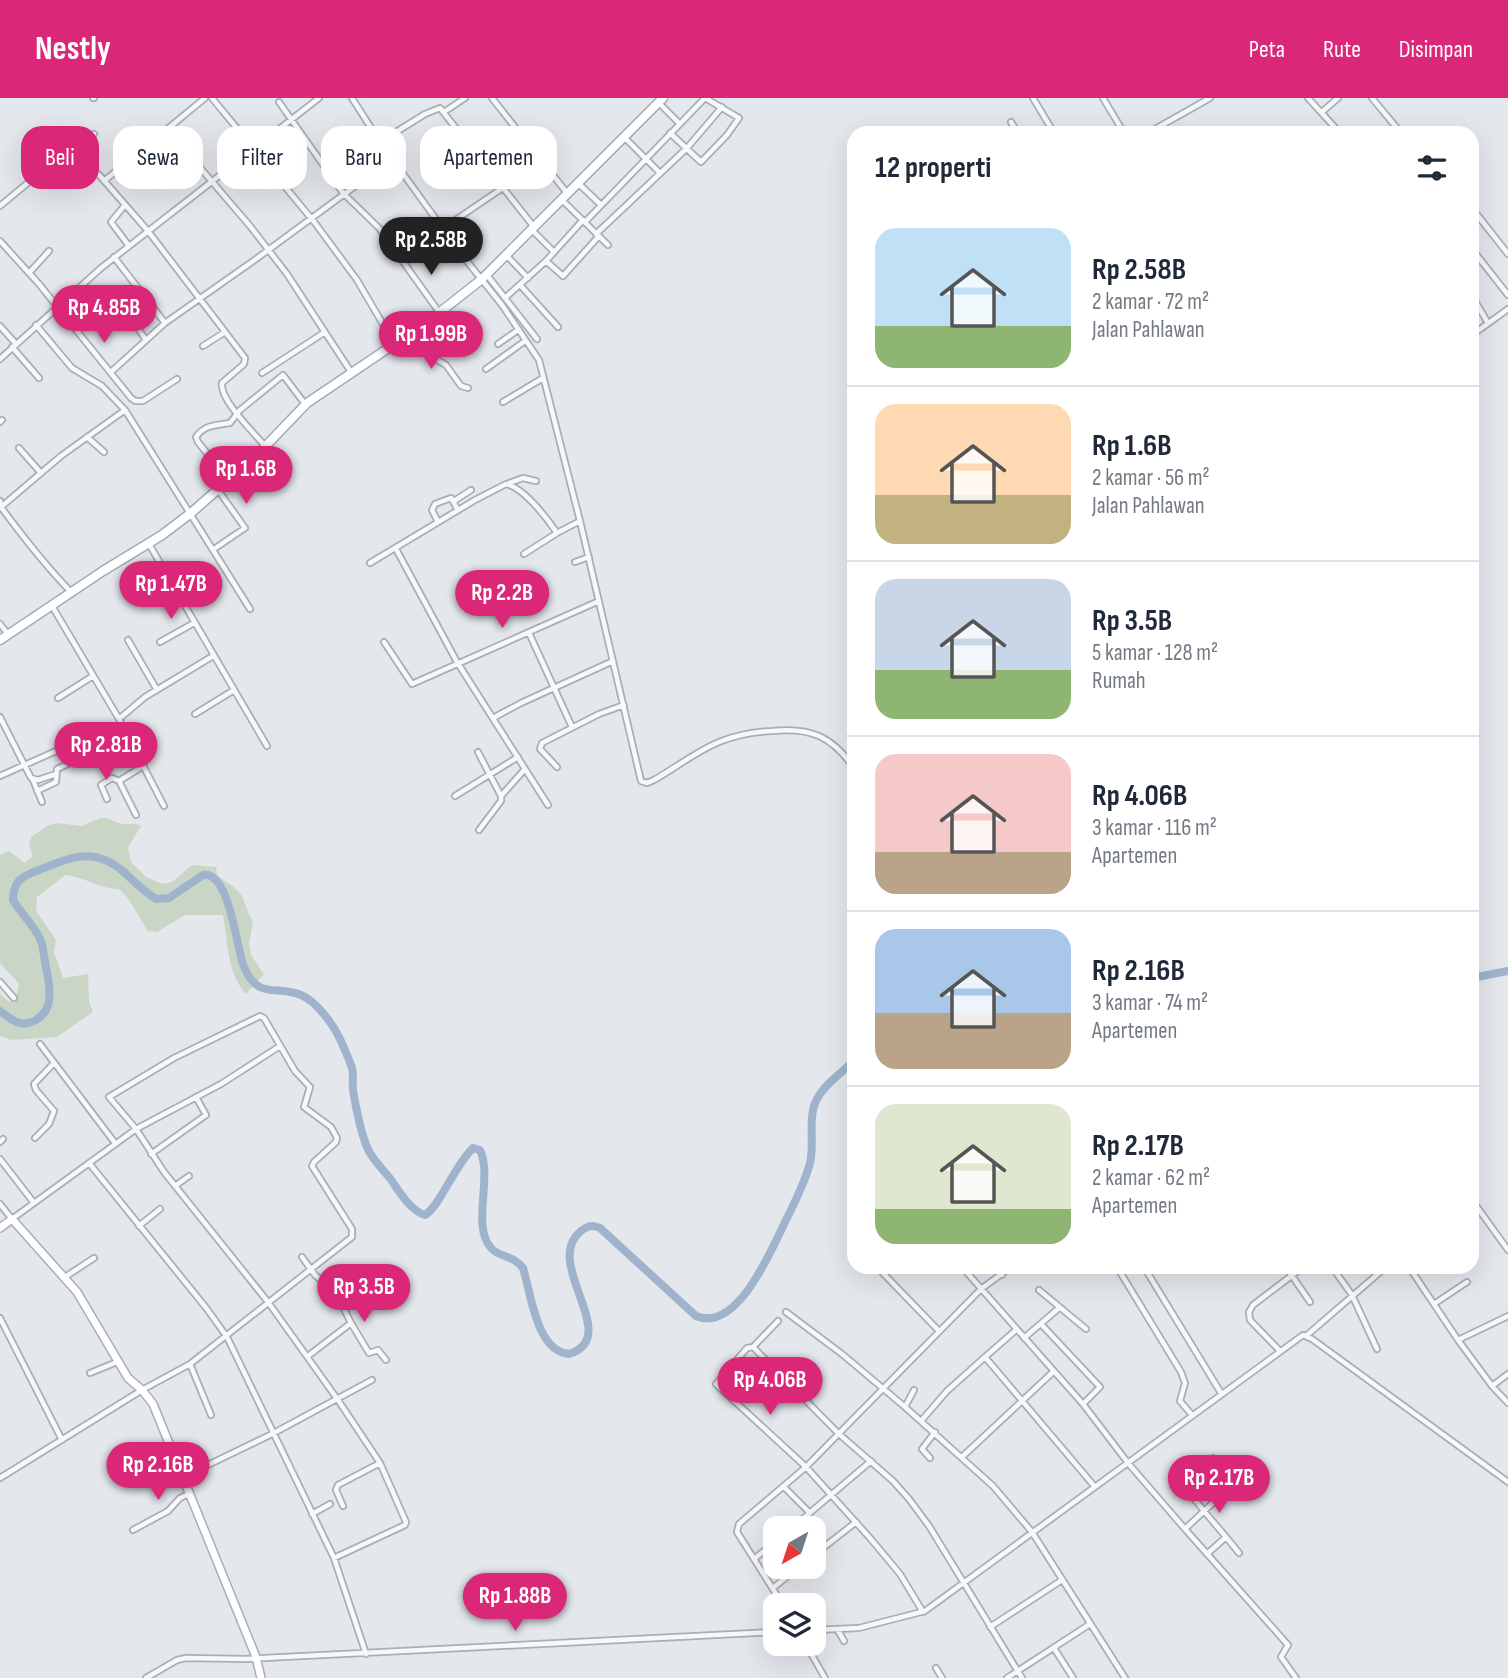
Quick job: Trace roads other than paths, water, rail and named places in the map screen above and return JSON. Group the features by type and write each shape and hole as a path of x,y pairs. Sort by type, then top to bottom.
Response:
{"main road":[{"path":"0,640 149,544 191,513 265,447 305,404 410,333 485,277 661,100"}],"street":[{"path":"171,126 205,98"},
{"path":"212,98 235,126"},
{"path":"282,126 319,98"},
{"path":"352,98 370,126"},
{"path":"444,112 465,98"},
{"path":"492,98 565,197 608,246"},
{"path":"505,298 521,286 670,133 706,98 739,118 701,162 670,133"},
{"path":"1032,98 1050,126"},
{"path":"1103,98 1120,126"},
{"path":"1160,126 1210,98"},
{"path":"1308,98 1334,126"},
{"path":"1322,112 1338,98"},
{"path":"1372,98 1395,126"},
{"path":"661,100 680,124"},
{"path":"279,102 342,193 372,220 439,312"},
{"path":"546,261 563,276 597,235 687,148 722,107"},
{"path":"406,126 440,108 455,126"},
{"path":"1012,122 1014,126"},
{"path":"624,137 660,173"},
{"path":"203,171 269,250 351,372"},
{"path":"104,181 113,174"},
{"path":"0,359 114,257 217,175"},
{"path":"99,176 148,231 245,359 244,364 220,385 237,414 265,447"},
{"path":"406,178 443,229 505,298 537,339"},
{"path":"578,183 601,205"},
{"path":"0,206 21,189"},
{"path":"287,189 357,280 394,343"},
{"path":"111,372 165,323 269,250 348,189"},
{"path":"401,257 501,189"},
{"path":"505,189 533,229 554,252"},
{"path":"125,205 111,222 129,246"},
{"path":"1479,217 1508,254"},
{"path":"0,241 131,398 139,402 177,379"},
{"path":"29,273 49,251"},
{"path":"507,256 528,278"},
{"path":"114,257 165,323"},
{"path":"1479,258 1508,295"},
{"path":"485,277 535,353 543,377 643,782 654,780 717,743 755,732 807,730 840,750 847,759"},
{"path":"521,286 558,327"},
{"path":"1479,308 1488,323"},
{"path":"1479,330 1508,309"},
{"path":"131,320 146,340"},
{"path":"36,325 72,368 102,386 125,410 250,609"},
{"path":"0,326 39,378"},
{"path":"498,344 518,330"},
{"path":"203,346 225,332"},
{"path":"262,373 325,332"},
{"path":"410,333 427,354 446,365 461,386 468,388"},
{"path":"486,369 525,341"},
{"path":"228,480 198,442 196,435 215,423 230,423 283,374 305,404"},
{"path":"503,402 543,377"},
{"path":"71,592 38,558 1,504 125,410"},
{"path":"87,437 104,452"},
{"path":"19,448 41,473"},
{"path":"370,564 458,510 509,484 523,478 536,481"},
{"path":"509,484 534,504 557,533"},
{"path":"214,549 246,528 218,490"},
{"path":"454,501 471,490"},
{"path":"438,522 432,510 433,506 448,498 454,501 458,510"},
{"path":"524,554 580,521"},
{"path":"149,544 267,746"},
{"path":"396,549 457,662 548,804"},
{"path":"575,562 589,557"},
{"path":"139,576 160,564"},
{"path":"384,642 411,684 599,601"},
{"path":"52,606 119,719 164,806"},
{"path":"160,642 194,623"},
{"path":"0,624 8,635"},
{"path":"529,633 572,727"},
{"path":"128,640 157,690"},
{"path":"119,719 157,690 214,656"},
{"path":"493,718 613,661"},
{"path":"58,698 93,676"},
{"path":"195,714 234,690"},
{"path":"557,768 540,746 572,727 624,705"},
{"path":"0,717 33,779 42,802"},
{"path":"0,776 83,739 91,752 59,768 56,782 37,791"},
{"path":"478,752 501,796 501,801 479,830"},
{"path":"455,796 517,757"},
{"path":"118,781 143,766"},
{"path":"501,796 525,769"},
{"path":"33,779 56,774"},
{"path":"107,799 101,785 112,778 118,781 136,815"},
{"path":"0,982 14,998"},
{"path":"0,1478 142,1390 190,1364 227,1337 268,1303 311,1269 353,1234 312,1166 337,1138 331,1128 304,1107 310,1087 295,1071 264,1018 260,1016 174,1058 110,1095 109,1099 136,1129 175,1186 268,1303 380,1463 402,1508 406,1523 334,1558"},
{"path":"40,1044 115,1143"},
{"path":"0,1228 136,1129 221,1084 280,1046"},
{"path":"35,1138 49,1124 54,1111 34,1084 54,1063"},
{"path":"151,1154 206,1115 196,1097"},
{"path":"0,1159 34,1203"},
{"path":"89,1163 227,1337 334,1558 366,1654"},
{"path":"175,1186 189,1176"},
{"path":"0,1204 65,1277 84,1303 117,1362 128,1378 142,1390 156,1411 256,1657 261,1678"},
{"path":"139,1226 160,1209"},
{"path":"1479,1209 1508,1250"},
{"path":"302,1257 337,1295 369,1353 379,1350 386,1360"},
{"path":"65,1277 94,1258"},
{"path":"884,1274 939,1331"},
{"path":"968,1274 1083,1404 1128,1463 1288,1645 1281,1657 1296,1678"},
{"path":"1121,1274 1181,1373 1185,1383 1180,1401 1192,1415"},
{"path":"1148,1274 1221,1393"},
{"path":"1337,1274 1352,1295 1377,1349"},
{"path":"826,1630 863,1628 923,1612 1221,1393 1301,1336 1306,1336 1377,1274"},
{"path":"1414,1274 1458,1340 1508,1403"},
{"path":"776,1593 737,1532 737,1527 806,1467 981,1289 1002,1275"},
{"path":"1280,1351 1250,1320 1249,1312 1253,1305 1291,1275 1310,1302"},
{"path":"1434,1304 1467,1282"},
{"path":"1039,1290 1086,1329"},
{"path":"1024,1338 1059,1308"},
{"path":"786,1312 884,1389 993,1486 1032,1532 1125,1678"},
{"path":"1458,1340 1508,1316"},
{"path":"0,1318 62,1440"},
{"path":"778,1321 752,1347 747,1348 716,1384 806,1467 856,1522 901,1574 923,1612"},
{"path":"307,1356 351,1323"},
{"path":"1041,1324 1100,1387 1083,1404"},
{"path":"921,1421 947,1391 1016,1329"},
{"path":"1306,1336 1508,1482"},
{"path":"752,1347 909,1499 929,1526 1022,1678"},
{"path":"985,1357 1095,1487"},
{"path":"90,1373 117,1362"},
{"path":"190,1364 211,1415"},
{"path":"962,1457 1053,1372"},
{"path":"1492,1386 1508,1374"},
{"path":"183,1477 272,1434 372,1380"},
{"path":"905,1407 914,1390"},
{"path":"930,1458 922,1449 934,1432"},
{"path":"135,1456 149,1451 175,1455"},
{"path":"1185,1529 1205,1511 1235,1481 1235,1477 1213,1458 1183,1483 1205,1511 1239,1553"},
{"path":"805,1516 871,1461"},
{"path":"343,1506 336,1490 338,1485 380,1463"},
{"path":"160,1475 179,1467"},
{"path":"784,1488 809,1512"},
{"path":"133,1530 168,1511 180,1498 190,1494"},
{"path":"312,1514 330,1504"},
{"path":"826,1546 856,1522"},
{"path":"1208,1554 1226,1537"},
{"path":"754,1559 763,1553"},
{"path":"773,1588 784,1579"},
{"path":"990,1627 1062,1580"},
{"path":"1007,1678 1090,1624"},
{"path":"837,1630 844,1641"},
{"path":"146,1678 177,1660 186,1658 246,1659 366,1654 763,1633"},
{"path":"1054,1648 1073,1678"},
{"path":"812,1656 825,1678"},
{"path":"936,1668 942,1678"}],"waterway":[{"path":"0,1011 24,1024 41,1016 49,1003 41,941 13,900 17,883 24,877 63,861 84,856 94,857 115,865 156,899 169,898 203,875 212,877 226,897 241,957 249,977 262,988 292,992 307,998 333,1027 352,1068 355,1104 369,1152 411,1206 425,1215 436,1203 466,1155 473,1148 480,1150 484,1174 482,1214 485,1238 491,1248 523,1268 542,1332 549,1343 569,1354 584,1345 588,1332 570,1261 571,1245 581,1231 588,1227 600,1228 696,1316 711,1318 726,1312 740,1300 773,1248 803,1184 811,1155 812,1114 817,1099 847,1067"},
{"path":"1479,977 1508,971"}]}
